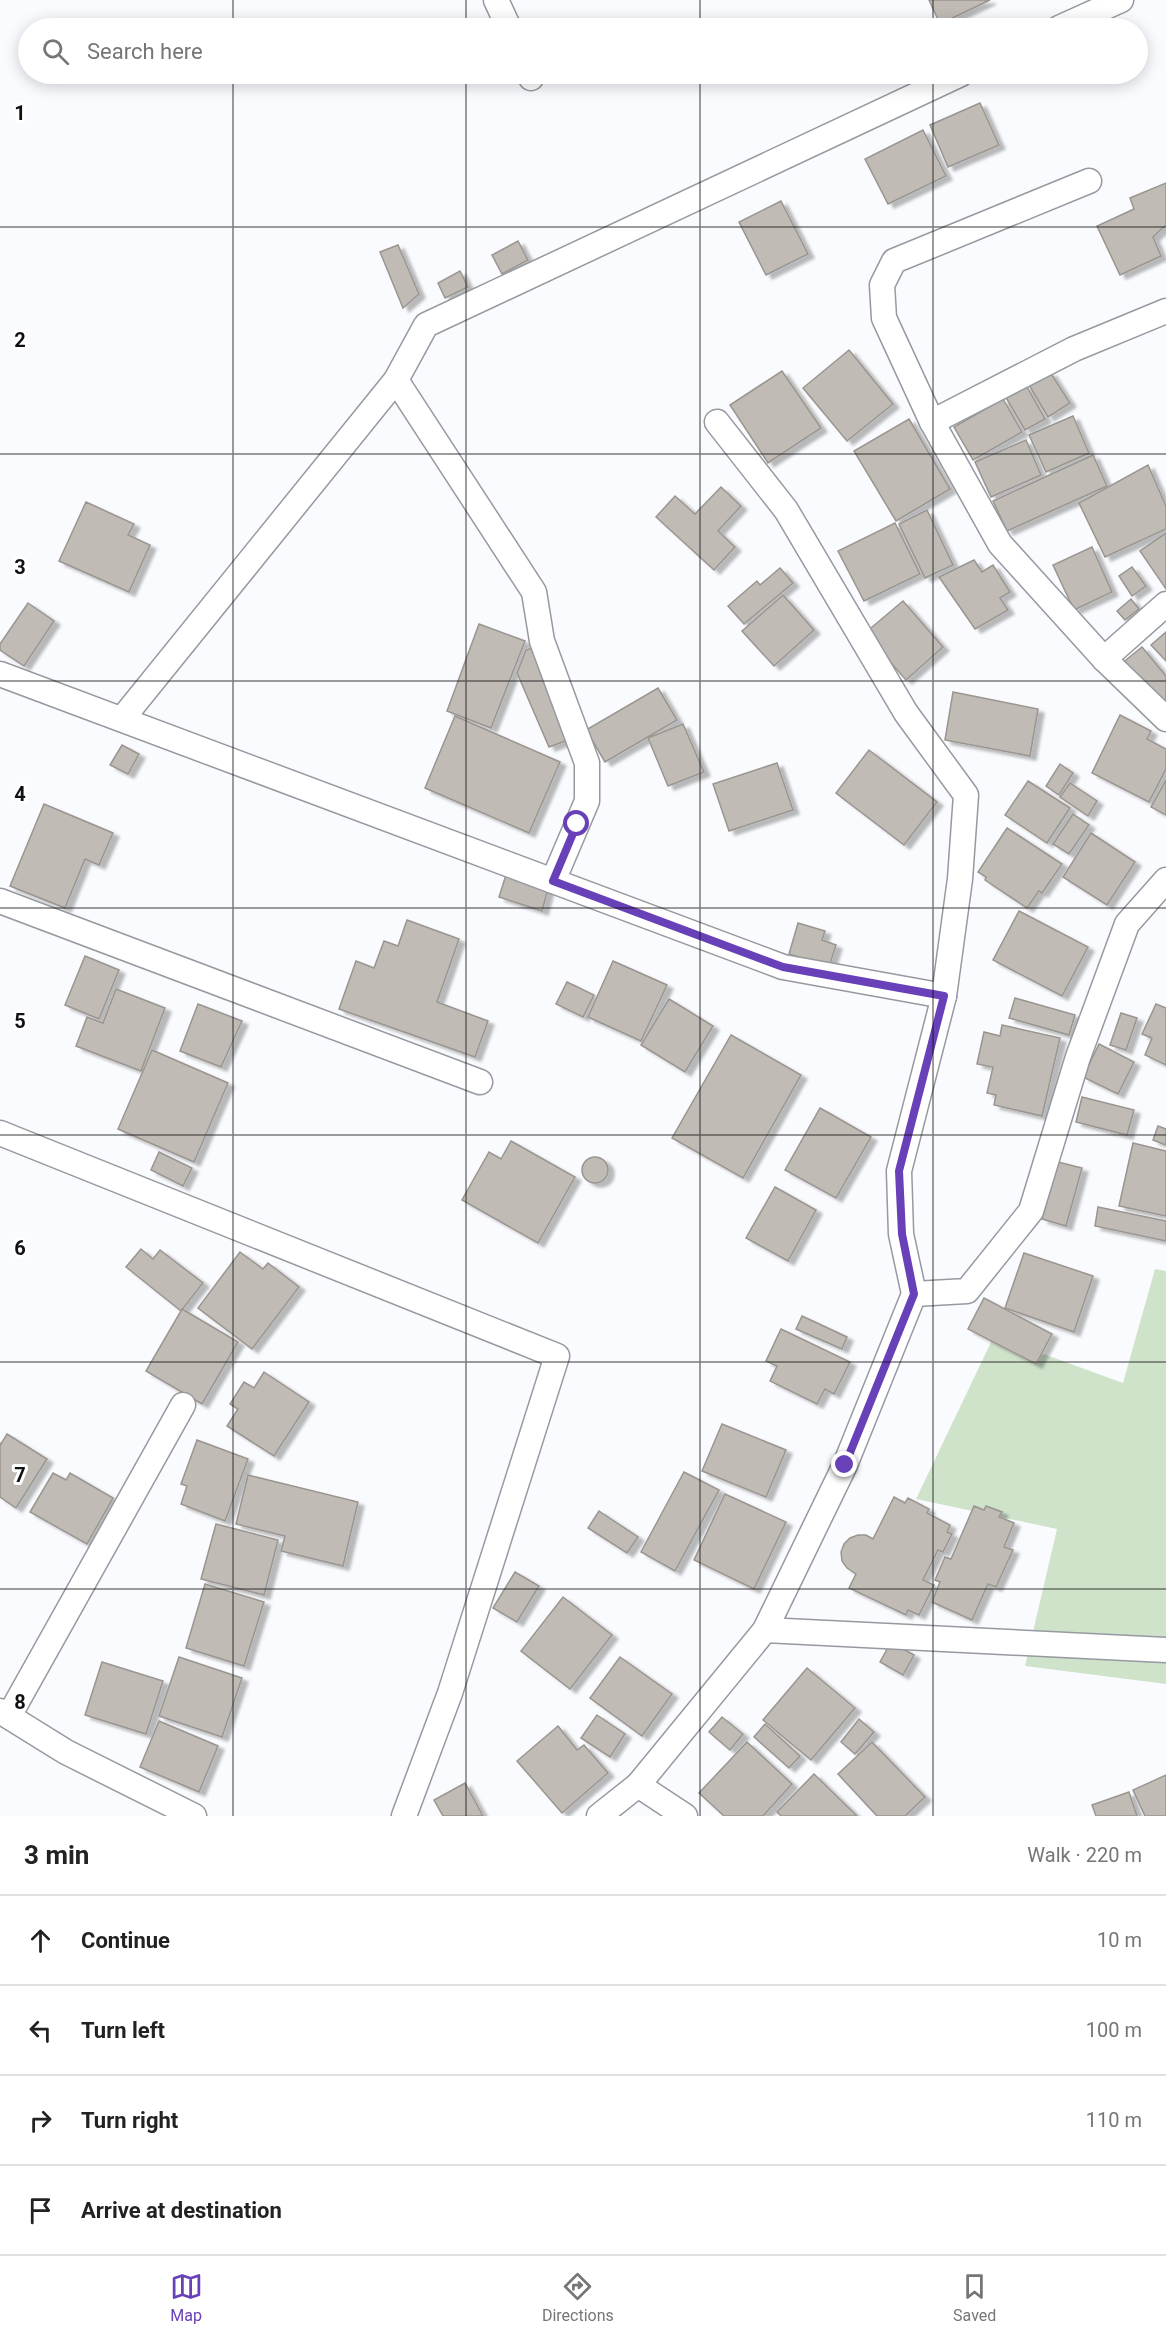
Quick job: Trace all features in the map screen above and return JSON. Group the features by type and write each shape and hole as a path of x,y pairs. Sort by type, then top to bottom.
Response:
{"street":[{"path":"496,0 504,18"},
{"path":"1081,18 1121,0"},
{"path":"122,719 396,380 426,325 940,84"},
{"path":"1089,181 894,261 882,285 884,318 932,422 1000,544 1104,659 1166,719"},
{"path":"932,422 1074,349 1166,311"},
{"path":"396,380 534,592 542,641 587,763 587,801 553,881"},
{"path":"599,1816 638,1785 765,1630 845,1465 914,1294 902,1234 899,1171 944,996 960,879 966,795 906,713 786,510 717,422"},
{"path":"1104,659 1166,604"},
{"path":"0,674 783,967 944,996"},
{"path":"914,1294 967,1291 1031,1211 1078,1057 1127,924 1166,880"},
{"path":"0,901 480,1082"},
{"path":"0,1133 557,1356 450,1693 404,1816"},
{"path":"183,1405 4,1713 66,1752 194,1816"},
{"path":"765,1630 1166,1650"},
{"path":"638,1785 685,1816"}],"green space":[{"path":"1155,1269 1166,1271 1166,1684 1025,1666 1057,1529 916,1499 994,1336 1123,1383"}],"building":[{"path":"929,0 990,0 952,18 937,18"},
{"path":"980,103 999,145 948,167 930,125"},
{"path":"923,130 946,176 888,204 865,159"},
{"path":"1166,183 1166,225 1153,237 1161,256 1120,275 1097,226 1134,209 1130,198"},
{"path":"781,201 808,254 766,275 739,222"},
{"path":"518,241 528,260 502,274 492,255"},
{"path":"398,245 419,294 403,308 380,252"},
{"path":"460,271 468,287 445,298 438,283"},
{"path":"849,350 893,404 847,441 803,388"},
{"path":"782,371 821,428 768,463 730,405"},
{"path":"1050,372 1070,403 1048,417 1029,385"},
{"path":"1026,385 1045,419 1025,430 1005,396"},
{"path":"1003,399 1022,432 973,460 954,427"},
{"path":"1073,416 1089,453 1046,472 1029,435"},
{"path":"909,419 950,489 896,521 854,451"},
{"path":"1026,440 1041,475 991,497 975,462"},
{"path":"1093,455 1107,486 1007,531 993,501"},
{"path":"1148,465 1166,506 1166,529 1105,557 1079,503"},
{"path":"721,487 741,506 718,531 735,547 714,570 656,517 675,496 695,514"},
{"path":"86,502 134,524 128,535 150,545 129,592 59,561"},
{"path":"927,510 953,565 925,578 899,524"},
{"path":"895,523 920,574 864,601 838,551"},
{"path":"1166,533 1166,589 1140,551"},
{"path":"1092,547 1112,592 1074,610 1053,565"},
{"path":"974,560 982,572 993,565 1010,592 1000,598 1008,610 975,629 939,577"},
{"path":"1132,567 1146,586 1132,596 1119,576"},
{"path":"780,568 793,583 744,624 728,606 757,581 760,585"},
{"path":"783,595 814,630 774,666 742,631"},
{"path":"1131,599 1139,609 1125,620 1117,611"},
{"path":"903,601 943,647 906,680 865,633"},
{"path":"28,603 54,621 24,666 0,650 0,644"},
{"path":"479,624 525,641 491,728 447,711"},
{"path":"1166,632 1166,661 1151,645"},
{"path":"536,647 571,739 549,747 517,673 526,650"},
{"path":"1142,647 1166,676 1166,699 1156,706 1121,664"},
{"path":"658,688 677,720 605,762 586,730"},
{"path":"953,692 1038,709 1030,756 945,740"},
{"path":"1120,715 1151,731 1147,739 1166,749 1166,769 1149,802 1092,773"},
{"path":"455,716 560,762 529,833 425,788"},
{"path":"683,724 704,772 668,786 648,738"},
{"path":"122,745 139,754 128,774 110,765"},
{"path":"869,750 937,802 904,845 836,793"},
{"path":"777,763 793,810 729,831 713,784"},
{"path":"1060,764 1073,773 1059,795 1046,786"},
{"path":"1166,780 1166,815 1151,807"},
{"path":"1028,781 1070,808 1047,843 1005,815"},
{"path":"1070,783 1097,801 1088,816 1060,797"},
{"path":"44,804 113,833 99,865 85,859 65,908 10,886"},
{"path":"1073,814 1089,825 1069,854 1053,844"},
{"path":"1007,828 1062,864 1042,893 1039,891 1027,908 985,880 986,877 978,872"},
{"path":"1091,833 1135,862 1107,905 1063,877"},
{"path":"506,875 548,889 542,911 499,897"},
{"path":"1019,911 1088,947 1062,996 993,960"},
{"path":"407,920 459,939 437,1002 488,1021 475,1057 339,1009 356,961 374,968 384,941 398,946"},
{"path":"798,923 825,931 822,940 836,945 829,967 789,954"},
{"path":"85,956 119,970 99,1019 65,1005"},
{"path":"613,961 667,985 641,1041 588,1017"},
{"path":"567,982 594,995 583,1017 556,1004"},
{"path":"116,989 165,1008 141,1071 76,1046 87,1017 103,1023"},
{"path":"1015,998 1075,1015 1069,1035 1009,1018"},
{"path":"669,999 713,1026 685,1072 641,1045"},
{"path":"198,1004 242,1021 221,1067 180,1051"},
{"path":"1156,1004 1166,1008 1166,1065 1145,1055 1152,1038 1142,1034"},
{"path":"1121,1013 1137,1018 1126,1050 1110,1045"},
{"path":"1002,1025 1060,1038 1042,1116 994,1105 996,1095 987,1093 993,1067 977,1064 984,1032 1000,1036"},
{"path":"731,1035 801,1075 743,1178 672,1138"},
{"path":"1099,1044 1134,1062 1118,1094 1083,1077"},
{"path":"152,1050 228,1083 194,1162 118,1129"},
{"path":"1082,1097 1134,1110 1127,1135 1076,1122"},
{"path":"820,1108 871,1137 836,1198 785,1170"},
{"path":"1158,1126 1166,1129 1166,1145 1153,1140"},
{"path":"511,1141 575,1177 538,1243 462,1200 489,1152 501,1159"},
{"path":"1133,1143 1166,1151 1166,1216 1119,1206"},
{"path":"159,1152 192,1168 183,1186 151,1170"},
{"path":"595,1157 604,1161 608,1170 604,1179 595,1183 586,1179 582,1170 586,1161"},
{"path":"1058,1162 1082,1168 1066,1226 1042,1219"},
{"path":"775,1187 816,1210 788,1261 746,1238"},
{"path":"1098,1207 1166,1221 1166,1241 1095,1226"},
{"path":"141,1249 153,1259 160,1250 203,1283 181,1311 126,1267"},
{"path":"240,1252 263,1269 268,1263 299,1287 252,1349 198,1308"},
{"path":"1024,1253 1093,1276 1074,1332 1005,1308"},
{"path":"984,1298 1052,1334 1036,1364 968,1329"},
{"path":"182,1309 238,1342 202,1404 146,1371"},
{"path":"802,1316 847,1337 842,1349 796,1329"},
{"path":"781,1329 850,1362 834,1394 825,1389 817,1404 770,1381 777,1366 766,1361"},
{"path":"264,1372 309,1402 274,1456 227,1426 238,1409 230,1404 244,1382 254,1388"},
{"path":"722,1424 786,1450 766,1497 702,1471"},
{"path":"7,1434 47,1459 16,1508 0,1497 0,1443"},
{"path":"197,1440 248,1459 225,1521 181,1504 187,1486 181,1484"},
{"path":"684,1472 719,1490 675,1571 641,1552"},
{"path":"53,1473 66,1480 70,1473 113,1498 87,1544 30,1512"},
{"path":"248,1475 358,1502 343,1566 281,1551 285,1536 236,1524"},
{"path":"725,1494 786,1522 754,1589 694,1560"},
{"path":"894,1497 905,1503 908,1498 929,1509 927,1513 950,1525 947,1532 952,1534 943,1552 938,1550 923,1580 934,1585 919,1615 908,1610 906,1615 849,1588 856,1574 842,1561 841,1552 844,1544 850,1538 866,1535 873,1539"},
{"path":"974,1506 984,1510 986,1506 1002,1512 999,1517 1014,1523 1004,1547 1013,1550 996,1587 988,1584 972,1620 932,1602 940,1582 935,1580 945,1557 951,1559"},
{"path":"599,1511 638,1537 627,1553 588,1528"},
{"path":"216,1524 278,1540 264,1595 201,1579"},
{"path":"515,1572 539,1586 517,1622 493,1608"},
{"path":"205,1584 264,1602 244,1666 186,1648"},
{"path":"563,1597 612,1635 570,1689 521,1651"},
{"path":"891,1642 914,1655 903,1675 880,1662"},
{"path":"179,1657 242,1678 222,1737 159,1716"},
{"path":"620,1657 672,1694 642,1736 590,1698"},
{"path":"102,1662 163,1681 146,1734 85,1715"},
{"path":"807,1668 855,1708 811,1760 763,1720"},
{"path":"597,1715 625,1734 610,1757 581,1738"},
{"path":"722,1717 743,1734 730,1750 709,1732"},
{"path":"859,1719 874,1732 855,1754 841,1742"},
{"path":"159,1721 218,1746 199,1792 140,1767"},
{"path":"765,1724 800,1756 789,1768 754,1737"},
{"path":"558,1726 577,1750 584,1745 608,1773 562,1813 517,1761"},
{"path":"747,1742 792,1784 763,1816 724,1816 699,1793"},
{"path":"872,1742 925,1797 905,1816 877,1816 838,1774"},
{"path":"814,1774 857,1816 781,1816 777,1812"},
{"path":"1166,1775 1166,1816 1145,1816 1133,1790"},
{"path":"465,1783 483,1816 443,1816 434,1800"},
{"path":"1129,1792 1137,1816 1096,1816 1092,1805"}],"route":[{"path":"577,824 553,881 783,967 944,996 899,1171 902,1234 914,1294 845,1465"}]}
